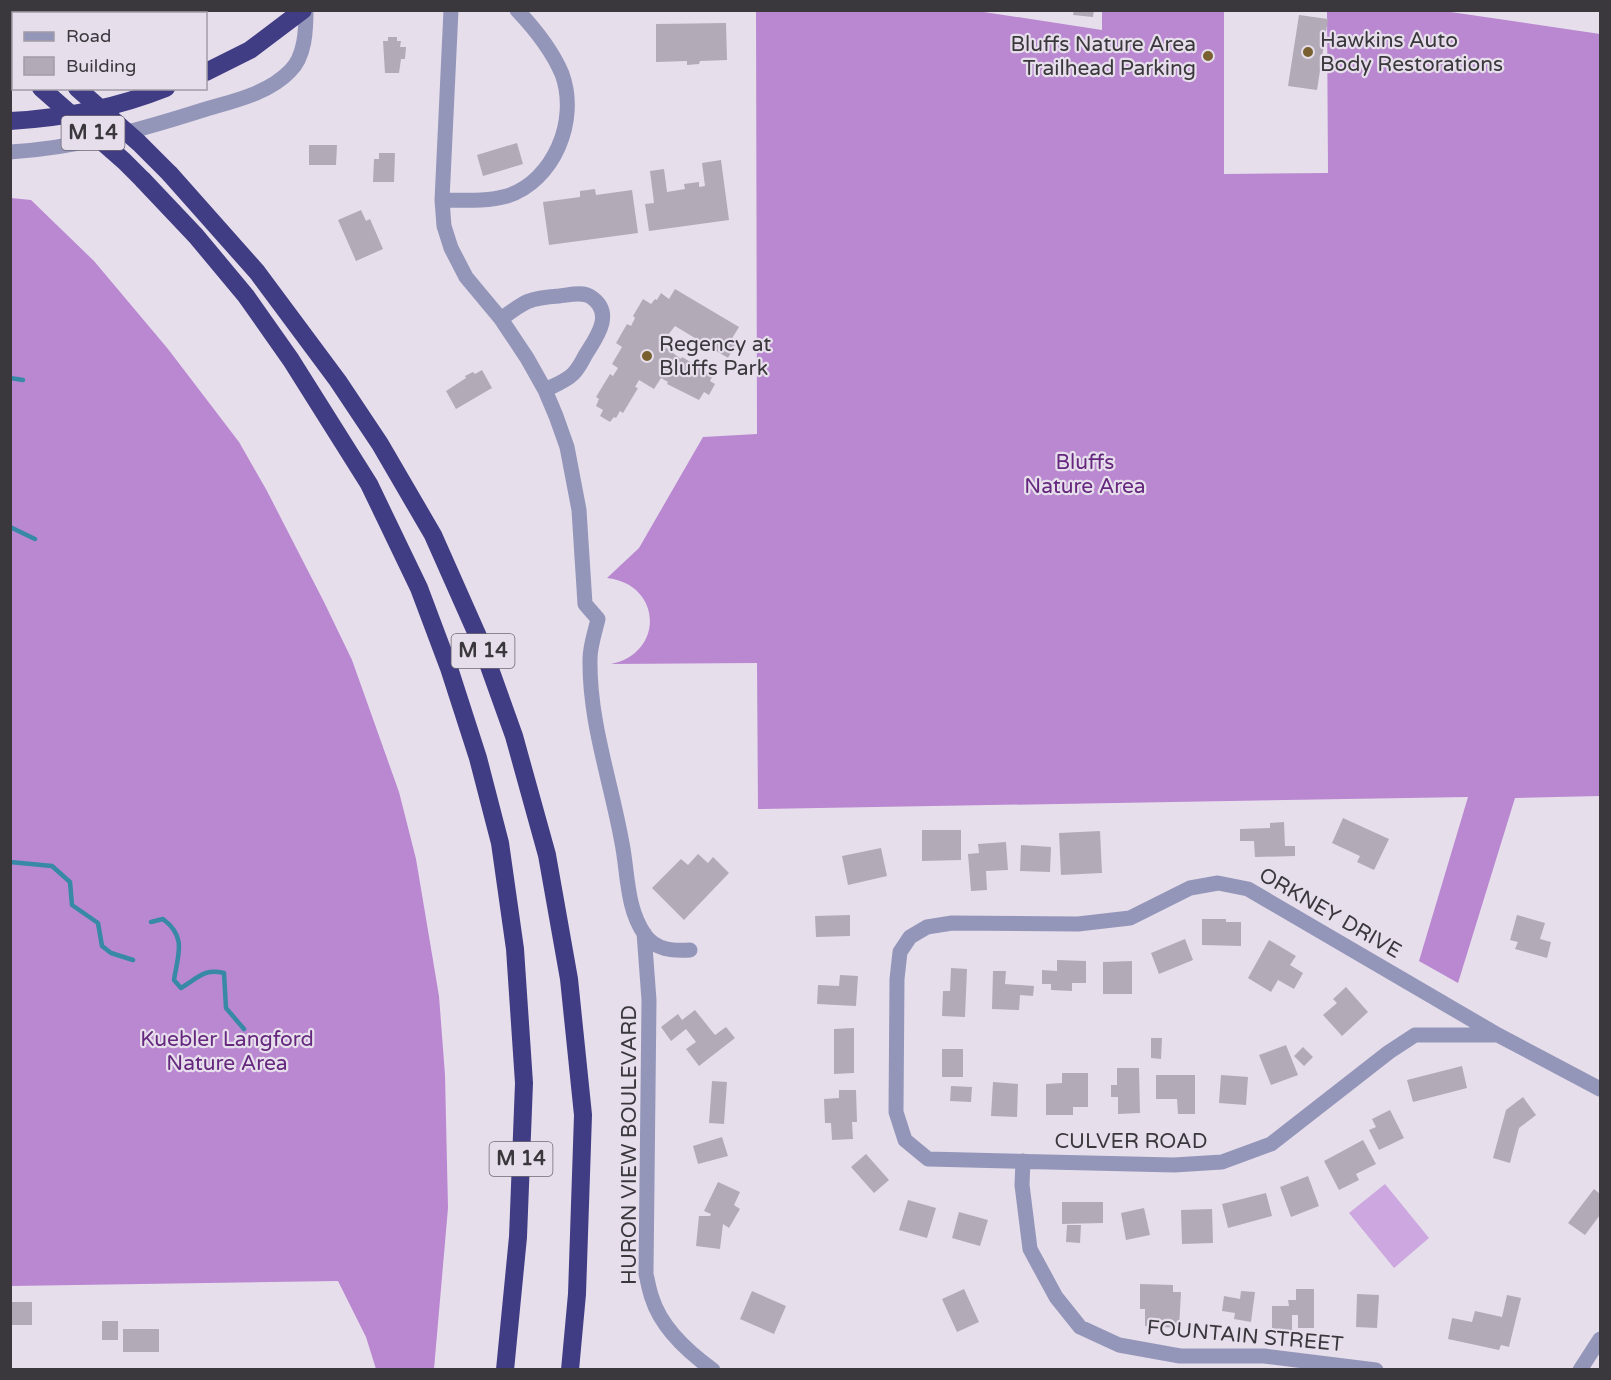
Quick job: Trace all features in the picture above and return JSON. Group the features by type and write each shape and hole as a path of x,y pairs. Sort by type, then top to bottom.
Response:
{"highway":[{"path":"207,72 250,50 305,10"},
{"name":"M 14","path":"43,90 124,161 196,236 246,296 291,360 369,484 419,588 449,668 478,758 500,843 514,949 524,1083 518,1237 505,1370"},
{"name":"M 14","path":"79,90 170,174 257,272 338,381 386,453 433,535 480,641 514,736 547,855 570,979 583,1115 578,1294 570,1370"},
{"path":"10,121 37,120 85,113 140,99 161,90"}],"street":[{"path":"10,152 45,150 108,138 237,100 275,85 296,62 305,34 305,10"},
{"name":"HURON VIEW BOULEVARD","path":"451,10 442,200 444,226 451,248 466,277 501,319 545,390 567,447 574,475 579,510 585,604 598,619 590,657 593,715 622,842 630,904 644,933 649,999 646,1274 652,1299 662,1319 681,1342 712,1370"},
{"path":"442,200 486,200 507,196 525,187 553,159 563,137 566,91 562,75 548,46 517,10"},
{"path":"501,319 524,302 536,298 584,294 592,297 600,308 603,319 602,329 575,372 566,380 545,390"},
{"name":"ORKNEY DRIVE","path":"896,1112 897,979 900,952 910,937 927,927 952,923 1078,924 1130,918 1190,888 1218,883 1248,889 1498,1035 1600,1089"},
{"name":"HURON VIEW BOULEVARD","path":"644,933 661,947 670,951 690,950"},
{"name":"CULVER ROAD","path":"896,1112 905,1140 928,1159 1174,1165 1222,1162 1271,1144 1389,1052 1415,1035 1498,1035"},
{"name":"FOUNTAIN STREET","path":"1023,1161 1023,1185 1030,1249 1056,1297 1080,1327 1119,1345 1180,1356 1264,1356 1376,1370"},
{"path":"1580,1370 1600,1340"}],"shaded area":[{"path":"1385,1184 1429,1238 1394,1268 1349,1213"}],"green space":[{"name":"Bluffs Nature Area","path":"971,10 1102,30 1102,11 1224,11 1224,174 1328,173 1327,11 1444,11 1600,34 1600,796 1515,798 1458,983 1419,961 1468,797 758,809 757,663 611,664 629,657 641,647 648,634 650,619 647,605 638,592 625,583 607,578 639,548 703,437 757,434 756,11"},
{"name":"Kuebler Langford Nature Area","path":"11,198 31,200 94,261 168,349 239,442 267,491 352,660 399,792 416,859 439,996 445,1075 448,1208 434,1369 376,1369 366,1337 338,1281 11,1286"}],"building":[{"path":"1074,10 1094,10 1093,17 1073,15"},
{"name":"Hawkins Auto Body Restorations","path":"1299,15 1328,19 1317,90 1288,86"},
{"path":"726,23 727,60 700,61 699,64 687,65 687,61 656,62 656,24"},
{"path":"388,37 397,37 397,41 401,41 400,47 406,47 405,59 401,59 399,73 385,73 383,41 388,41"},
{"path":"517,143 523,164 483,176 477,155"},
{"path":"309,145 337,145 336,165 309,165"},
{"path":"379,153 395,153 394,182 373,182 374,159 379,159"},
{"path":"721,160 729,220 649,231 645,204 654,203 650,171 664,169 667,192 685,189 684,184 699,182 699,187 705,186 702,163"},
{"path":"595,189 596,195 632,190 638,233 549,245 543,202 580,197 580,191"},
{"path":"361,210 366,221 370,219 383,249 356,261 338,220"},
{"name":"Regency at Bluffs Park","path":"675,289 739,327 731,340 736,343 728,358 675,326 661,344 712,377 710,381 715,384 709,395 704,392 699,400 667,384 668,382 661,378 654,389 639,380 635,387 638,388 623,413 620,411 610,422 600,416 603,410 596,406 599,399 596,397 610,374 613,376 618,368 612,364 622,347 616,343 627,324 631,326 635,318 633,316 643,299 651,304 661,293 669,299"},
{"path":"482,370 492,388 456,409 446,391 466,378 465,376"},
{"path":"1343,818 1389,839 1374,870 1357,862 1360,856 1332,843"},
{"path":"1284,822 1285,846 1295,846 1295,856 1255,857 1254,841 1240,841 1240,829 1270,828 1270,823"},
{"path":"922,830 961,830 961,860 922,861"},
{"path":"1100,831 1102,873 1061,875 1059,833"},
{"path":"1006,842 1008,870 986,871 987,890 971,891 968,854 979,853 978,844"},
{"path":"1021,845 1051,847 1050,872 1020,871"},
{"path":"881,848 887,876 848,885 842,856"},
{"path":"698,854 708,863 713,857 729,873 684,920 652,888 681,859 688,865"},
{"path":"850,915 850,936 816,937 815,916"},
{"path":"1517,915 1545,923 1540,939 1551,942 1547,958 1515,949 1518,942 1510,940"},
{"path":"1202,919 1226,919 1226,922 1241,922 1241,946 1202,945"},
{"path":"1185,939 1193,960 1159,974 1151,953"},
{"path":"1269,940 1296,956 1290,965 1303,973 1294,989 1278,980 1271,992 1248,978"},
{"path":"1057,960 1086,961 1086,983 1072,983 1072,991 1051,990 1051,984 1042,984 1042,970 1057,971"},
{"path":"1132,961 1132,994 1103,994 1103,962"},
{"path":"951,968 967,969 965,1017 942,1016 943,991 950,991"},
{"path":"993,971 1006,971 1005,984 1034,986 1033,996 1020,995 1019,1010 992,1009"},
{"path":"840,975 858,976 856,1006 817,1004 818,985 839,986"},
{"path":"1346,987 1368,1012 1342,1036 1323,1015 1337,1003 1333,999"},
{"path":"695,1010 715,1035 726,1027 735,1038 699,1066 686,1049 696,1042 686,1029 671,1041 661,1027 678,1014 682,1020"},
{"path":"854,1028 854,1073 834,1074 834,1029"},
{"path":"1151,1038 1162,1038 1161,1059 1151,1058"},
{"path":"1286,1045 1298,1075 1271,1085 1259,1055"},
{"path":"1303,1047 1313,1057 1304,1066 1294,1056"},
{"path":"942,1049 963,1049 963,1077 942,1077"},
{"path":"1462,1066 1467,1088 1413,1102 1407,1080"},
{"path":"1117,1068 1139,1068 1140,1113 1118,1114 1118,1097 1111,1097 1111,1085 1117,1085"},
{"path":"1062,1073 1088,1073 1088,1107 1073,1107 1073,1115 1046,1115 1046,1084 1062,1083"},
{"path":"1156,1075 1195,1075 1195,1114 1178,1114 1177,1099 1156,1099"},
{"path":"1221,1075 1248,1077 1246,1105 1219,1103"},
{"path":"712,1081 727,1082 724,1124 709,1123"},
{"path":"993,1082 1018,1084 1017,1117 991,1116"},
{"path":"951,1086 972,1087 971,1102 950,1101"},
{"path":"839,1090 856,1090 857,1122 852,1122 853,1139 832,1140 831,1123 825,1123 824,1099 839,1098"},
{"path":"1523,1097 1536,1115 1519,1128 1510,1163 1493,1158 1506,1110"},
{"path":"1390,1110 1404,1138 1379,1150 1369,1130 1376,1127 1372,1119"},
{"path":"722,1137 728,1156 698,1164 693,1146"},
{"path":"1363,1140 1376,1164 1356,1174 1359,1180 1339,1190 1324,1161"},
{"path":"866,1154 889,1180 874,1193 851,1167"},
{"path":"1308,1176 1319,1206 1291,1217 1280,1187"},
{"path":"718,1182 740,1192 734,1205 740,1209 729,1228 723,1224 720,1249 696,1246 699,1216 710,1216 711,1214 704,1211"},
{"path":"1594,1189 1600,1194 1600,1215 1585,1235 1568,1223"},
{"path":"1266,1193 1272,1216 1228,1228 1222,1204"},
{"path":"908,1200 936,1208 927,1238 899,1230"},
{"path":"1062,1202 1103,1202 1103,1223 1062,1224"},
{"path":"1144,1208 1150,1235 1126,1240 1121,1213"},
{"path":"1212,1209 1213,1243 1182,1244 1181,1210"},
{"path":"959,1212 988,1220 980,1246 952,1238"},
{"path":"1067,1225 1081,1225 1080,1243 1066,1242"},
{"path":"1140,1284 1173,1285 1173,1292 1181,1292 1179,1328 1145,1326 1145,1309 1140,1309"},
{"path":"964,1289 979,1322 957,1332 942,1299"},
{"path":"1296,1289 1314,1289 1314,1328 1298,1328 1298,1315 1292,1315 1292,1331 1272,1331 1272,1306 1289,1306 1288,1300 1296,1300"},
{"path":"752,1291 786,1306 774,1334 740,1319"},
{"path":"1241,1291 1255,1292 1251,1322 1234,1319 1235,1313 1222,1311 1224,1296 1240,1299"},
{"path":"1357,1294 1379,1295 1377,1328 1356,1327"},
{"path":"1507,1295 1521,1298 1509,1347 1501,1345 1499,1350 1448,1339 1452,1318 1472,1322 1475,1311 1502,1317"},
{"path":"11,1302 32,1302 32,1325 12,1325"},
{"path":"102,1321 118,1321 118,1340 102,1340"},
{"path":"123,1329 159,1329 159,1352 123,1352"}],"waterway":[{"path":"10,378 23,380"},
{"path":"10,527 35,539"},
{"path":"10,862 52,866 70,882 72,905 98,923 102,946 111,953 133,960"},
{"path":"151,922 163,919 175,932 179,954 174,980 181,988 206,973 224,973 226,1008 244,1029"}],"place":[{"name":"Hawkins Auto Body Restorations","path":"1308,52"},
{"name":"Bluffs Nature Area Trailhead Parking","path":"1208,56"},
{"name":"Regency at Bluffs Park","path":"647,356"}]}
